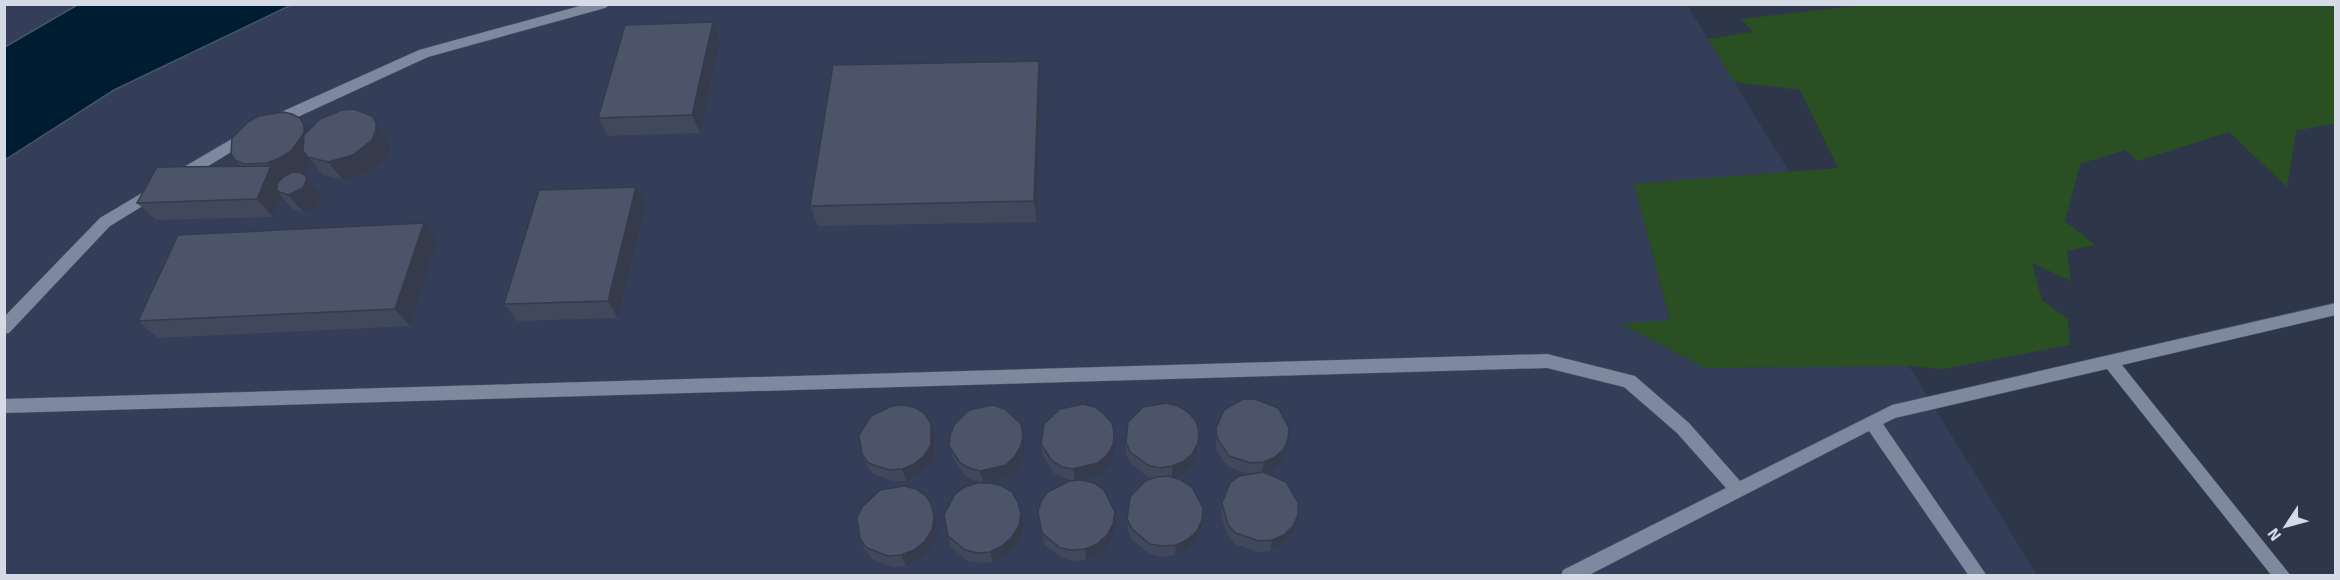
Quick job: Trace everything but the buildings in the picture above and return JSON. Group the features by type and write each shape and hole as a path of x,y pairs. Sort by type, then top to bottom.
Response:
{"lane":[{"path":"4,328 105,222 256,129 424,53 605,4"},
{"path":"1569,576 1893,412 2336,309"},
{"path":"2109,360 2283,576"},
{"path":"4,406 1547,361 1629,381 1683,428 1737,489"},
{"path":"1872,422 1979,576"}],"shaded area":[{"path":"79,4 291,5 114,90 5,160 5,47"},
{"path":"291,4 1687,5 1790,173 1634,184 1670,321 1622,325 1705,368 1909,366 2037,575 5,576 5,160 114,90"},
{"path":"5,5 79,5 5,47"}],"green space":[{"path":"1874,4 2335,5 2335,123 2296,131 2287,187 2229,132 2137,161 2125,150 2080,164 2065,221 2095,245 2067,251 2071,281 2032,263 2042,300 2068,319 2070,345 1943,369 1909,366 1705,368 1621,324 1670,320 1634,184 1838,168 1800,90 1734,82 1708,39 1753,32 1741,19"}]}
